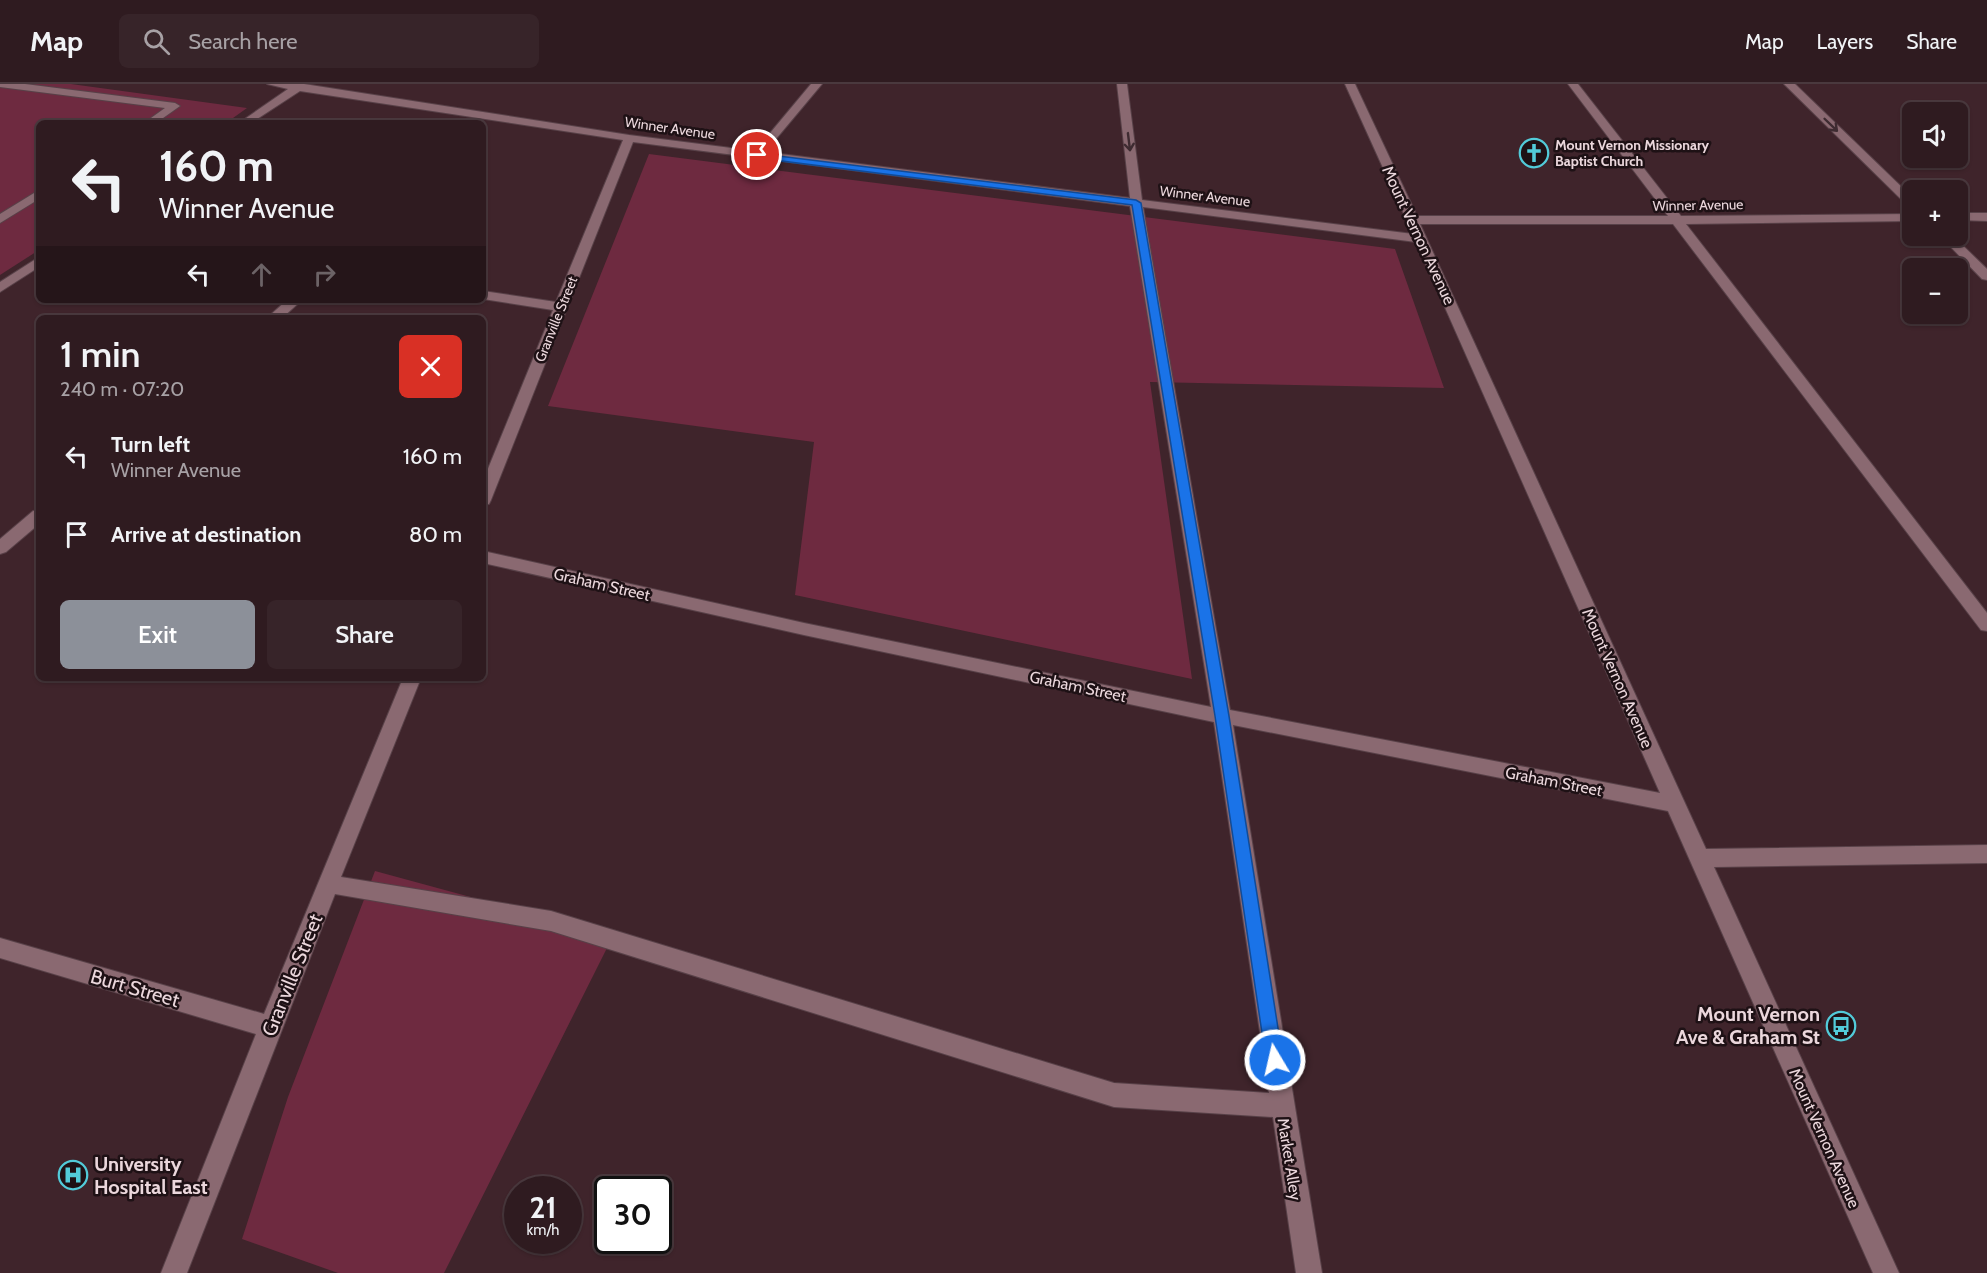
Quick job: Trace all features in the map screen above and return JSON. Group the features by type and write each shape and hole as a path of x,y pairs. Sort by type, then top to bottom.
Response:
{"street":[{"path":"0,84 175,106 154,120"},
{"name":"Winner Avenue","path":"272,84 300,86 629,138 1421,238"},
{"path":"757,155 818,84"},
{"name":"Market Alley","path":"1122,84 1136,203 1222,716 1281,1106 1309,1273"},
{"name":"Mount Vernon Avenue","path":"1350,84 1886,1273"},
{"path":"1573,84 1987,625"},
{"path":"1789,84 1902,193"},
{"path":"249,120 300,86"},
{"name":"Granville Street","path":"486,494 629,138"},
{"path":"0,219 36,196"},
{"name":"Winner Avenue","path":"1413,220 1902,217"},
{"path":"1968,217 1987,217"},
{"path":"1956,246 1987,276"},
{"path":"0,288 36,263"},
{"path":"486,296 561,308"},
{"path":"278,315 292,303"},
{"path":"0,548 36,518"},
{"name":"Graham Street","path":"486,558 804,629 1222,716 1674,804"},
{"name":"Granville Street","path":"174,1273 270,1027 411,681"},
{"path":"1698,858 1987,854"},
{"path":"329,884 551,921 1114,1095 1281,1106"},
{"name":"Burt Street","path":"0,948 270,1027"}],"shaded area":[{"path":"0,84 71,84 247,108 230,120 36,120 36,252 0,275"},
{"path":"649,154 1395,249 1444,388 1150,382 1192,679 795,595 814,442 548,406"},
{"path":"375,871 613,936 444,1273 338,1273 242,1239 288,1097"}],"place":[{"name":"Mount Vernon Missionary Baptist Church","path":"1534,153"},
{"name":"Mount Vernon Ave & Graham St","path":"1841,1026"},
{"name":"University Hospital East","path":"73,1175"}],"route":[{"path":"757,155 1136,203 1222,716 1275,1060"}]}
